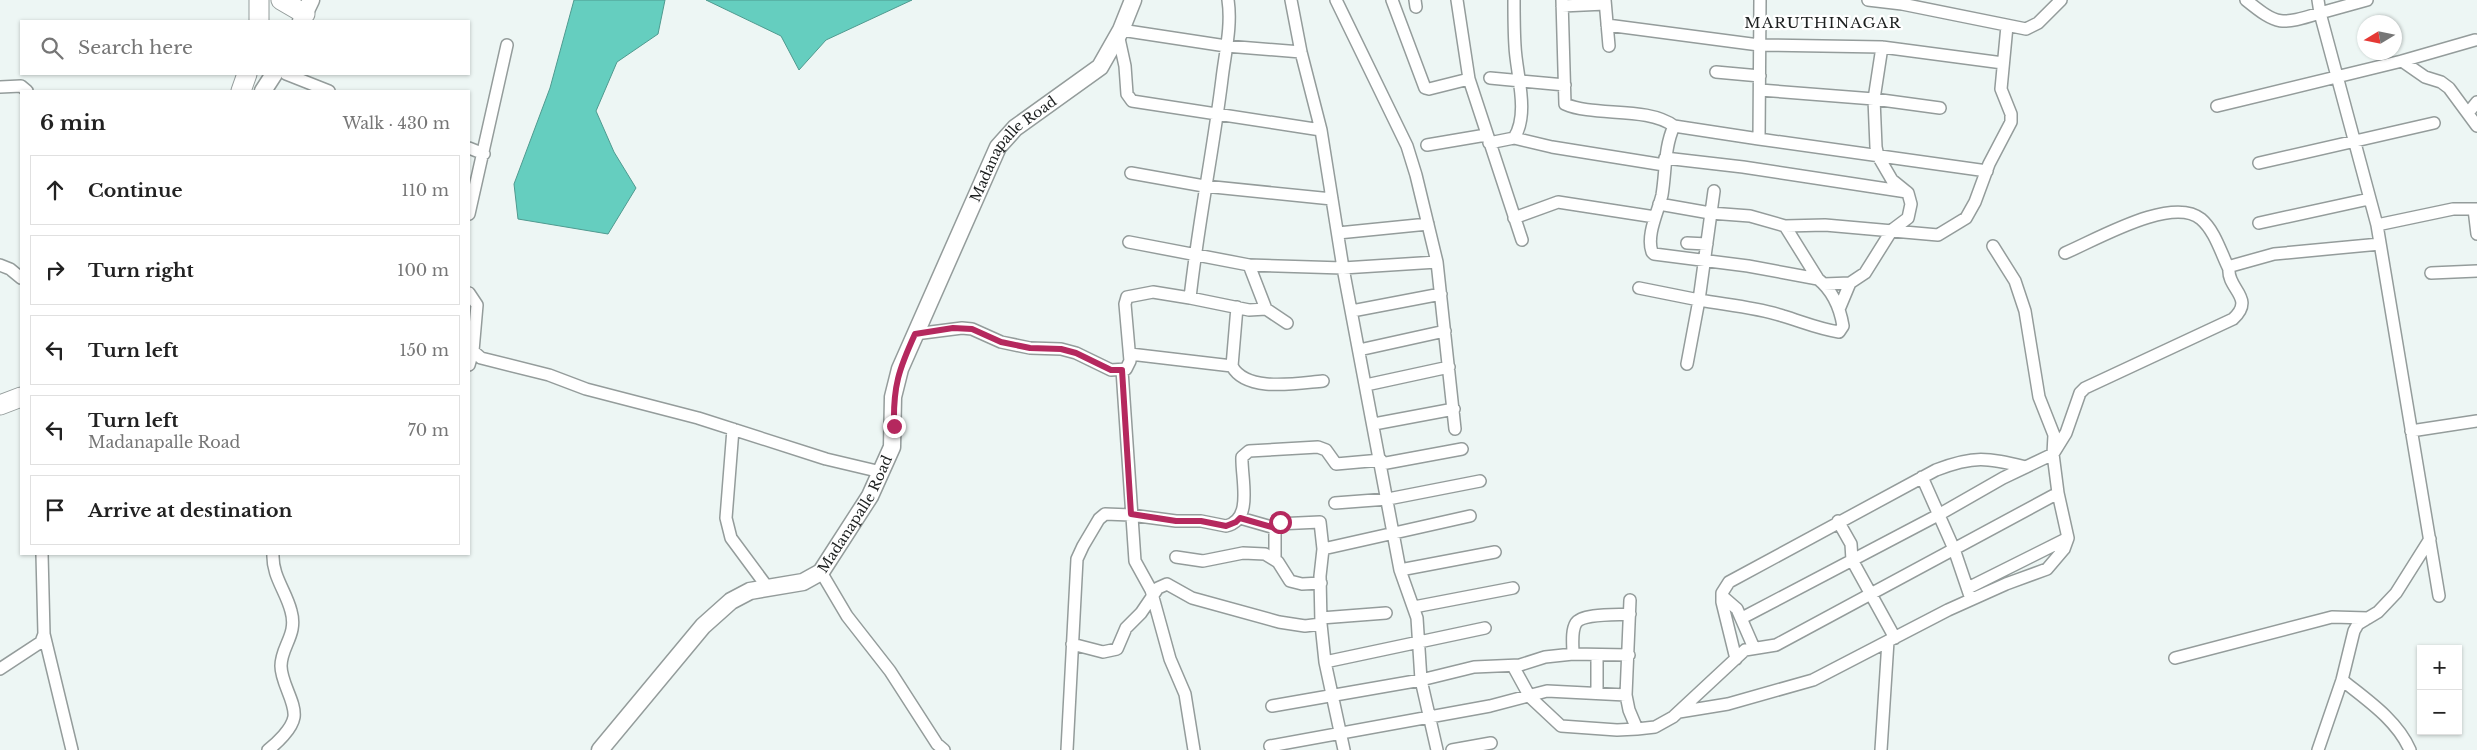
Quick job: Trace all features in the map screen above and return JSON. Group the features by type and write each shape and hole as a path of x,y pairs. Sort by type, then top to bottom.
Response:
{"highway":[{"path":"259,0 259,20"},
{"path":"281,0 306,12"},
{"path":"241,90 247,75"},
{"path":"0,405 20,396"}],"main road":[{"name":"Madanapalle Road","path":"600,750 703,626 740,595 803,582 821,572 870,496 882,472 894,438 893,398 896,382 915,334 998,148 1015,128 1100,67 1120,32 1133,0"},
{"path":"264,90 273,75"}],"street":[{"path":"1190,298 1204,186 1218,115 1229,22 1228,0"},
{"path":"1291,0 1301,52 1320,130 1400,570 1417,618 1421,680 1437,750"},
{"path":"1336,0 1407,146 1437,262 1455,429"},
{"path":"1392,0 1425,88 1429,90 1468,79"},
{"path":"1457,0 1468,79 1522,240"},
{"path":"1514,0 1515,49 1521,81 1520,124 1514,138"},
{"path":"1759,139 1760,0"},
{"path":"1868,0 1902,4 2026,29 2038,23 2061,0"},
{"path":"2246,0 2274,21 2304,18 2367,0"},
{"path":"2318,0 2336,78 2380,244 2439,596"},
{"path":"1609,46 1605,2 1562,3 1564,102 1567,106 1646,116 1669,122 1674,126 1987,171"},
{"path":"1607,25 1759,45 1882,47 2003,63"},
{"path":"1659,204 1710,213 1750,216 1785,226 1824,225 1892,230 1933,236 1959,223 1966,218 1975,202 1987,171 2011,122 2011,114 2001,89 2007,26"},
{"path":"1301,52 1226,46 1120,32 1127,94 1132,101 1320,130"},
{"path":"2217,106 2336,78 2475,40"},
{"path":"470,210 507,45"},
{"path":"1840,307 1850,284 1865,273 1892,230 1908,218 1911,204 1908,192 1892,180 1878,156 1874,99 1882,47"},
{"path":"2402,61 2426,77 2441,82 2449,88 2477,126"},
{"path":"1716,72 1760,76"},
{"path":"289,75 326,90"},
{"path":"1490,78 1565,85"},
{"path":"0,87 21,86 26,90"},
{"path":"1760,90 1874,99 1940,108"},
{"path":"2468,113 2477,102"},
{"path":"2259,163 2434,123"},
{"path":"1674,126 1668,140 1659,204 1655,217 1652,252 1654,254 1748,266 1821,282 1850,284"},
{"path":"1427,145 1514,138 1552,147 1665,162 1743,167 1908,192"},
{"path":"470,148 484,154"},
{"path":"1131,173 1204,186 1332,199"},
{"path":"1687,364 1699,300 1714,190"},
{"path":"2259,223 2369,199"},
{"path":"1514,218 1558,202 1655,217"},
{"path":"2376,225 2453,209 2475,209 2477,234"},
{"path":"1742,618 2053,454 2066,433 2080,393 2085,388 2232,319 2241,309 2240,295 2229,276 2229,269 2209,228 2190,213 2179,211 2143,219 2065,253"},
{"path":"1338,233 1428,224"},
{"path":"1639,288 1757,309 1816,328 1839,332 1844,326 1840,307 1821,282 1785,226"},
{"path":"1128,242 1249,265 1344,268 1437,262"},
{"path":"1687,243 1707,244"},
{"path":"2229,269 2235,264 2274,254 2380,244"},
{"path":"1970,594 2050,567 2064,549 2068,538 2058,493 2053,454 2054,436 2039,397 2022,296 1993,246"},
{"path":"1249,265 1266,309"},
{"path":"0,266 10,269 20,277"},
{"path":"2431,273 2477,270"},
{"path":"915,334 953,328 972,329 1001,342 1030,348 1061,349 1076,353 1111,370 1122,370 1128,366 1130,354 1125,304 1127,297 1153,292 1237,307 1266,309 1287,323"},
{"path":"470,294 478,306 470,362"},
{"path":"1352,311 1441,294"},
{"path":"1237,307 1232,366 1240,376 1255,383 1323,381"},
{"path":"1359,350 1445,331"},
{"path":"473,351 481,358 549,376 586,389 698,418 826,458 882,472"},
{"path":"1130,354 1232,366"},
{"path":"1366,384 1449,367"},
{"path":"1122,370 1135,561 1153,597 1170,659 1185,694 1194,750"},
{"path":"1374,424 1454,409"},
{"path":"2412,432 2477,421"},
{"path":"733,429 726,518 728,529 731,538 768,588"},
{"path":"1067,750 1079,554 1102,516 1108,513 1131,514 1176,521 1201,521 1226,526 1236,522 1240,518 1244,480 1242,457 1245,453 1261,450 1318,447 1326,450 1336,464 1381,462 1462,449"},
{"path":"1736,659 1723,612 1722,596 1729,582 1922,477 1959,461 1991,458 2026,467"},
{"path":"1922,477 1940,514 1970,594"},
{"path":"1335,503 1388,499 1480,481"},
{"path":"1513,666 1530,697 1561,726 1592,729 1636,729 1662,724 1679,712 1745,650 1776,645 2058,493"},
{"path":"1323,548 1470,516"},
{"path":"1240,518 1275,528"},
{"path":"1321,582 1302,584 1290,581 1275,558 1275,528 1280,522 1319,521 1323,548 1321,622 1326,662 1344,750"},
{"path":"1838,522 1851,544 1852,560 1892,639 1881,750"},
{"path":"1679,712 1728,704 1813,680 1892,639 2068,538"},
{"path":"2318,750 2342,680 2354,631 2358,624 2378,612 2396,593 2430,539"},
{"path":"1176,557 1203,561 1255,552 1275,558"},
{"path":"1400,570 1495,552"},
{"path":"42,555 44,634 72,750"},
{"path":"268,750 289,727 294,715 282,680 281,663 292,634 293,623 291,611 273,567 272,555"},
{"path":"821,572 847,616 890,671 937,744 944,750"},
{"path":"1072,644 1103,652 1117,649 1126,628 1153,597 1158,588 1167,584 1192,598 1279,622 1305,626 1321,622 1386,614"},
{"path":"1414,607 1513,588"},
{"path":"1722,596 1735,606 1754,648"},
{"path":"1630,600 1626,695 1636,729"},
{"path":"1573,654 1573,634 1579,619 1630,614"},
{"path":"2175,658 2332,617 2368,618"},
{"path":"1326,662 1485,628"},
{"path":"0,669 36,648 42,642 44,634"},
{"path":"1272,706 1333,697 1421,680 1474,667 1513,666 1545,657 1573,654 1629,656"},
{"path":"1597,655 1597,693"},
{"path":"2342,680 2389,720 2401,733 2410,750"},
{"path":"1270,746 1430,717 1555,691 1626,695"},
{"path":"1452,750 1491,744"}],"shaded area":[{"path":"574,0 665,0 658,34 617,62 596,111 614,152 636,188 608,234 518,219 514,184 550,88"},
{"path":"706,0 912,0 826,40 799,70 781,36"}],"district":[{"name":"MARUTHINAGAR","path":"1823,23"}],"route":[{"path":"894,426 893,398 896,382 915,334 953,328 972,329 1001,342 1030,348 1061,349 1076,353 1111,370 1122,370 1131,514 1176,521 1201,521 1226,526 1231,525 1240,518 1275,528 1280,522"}]}
